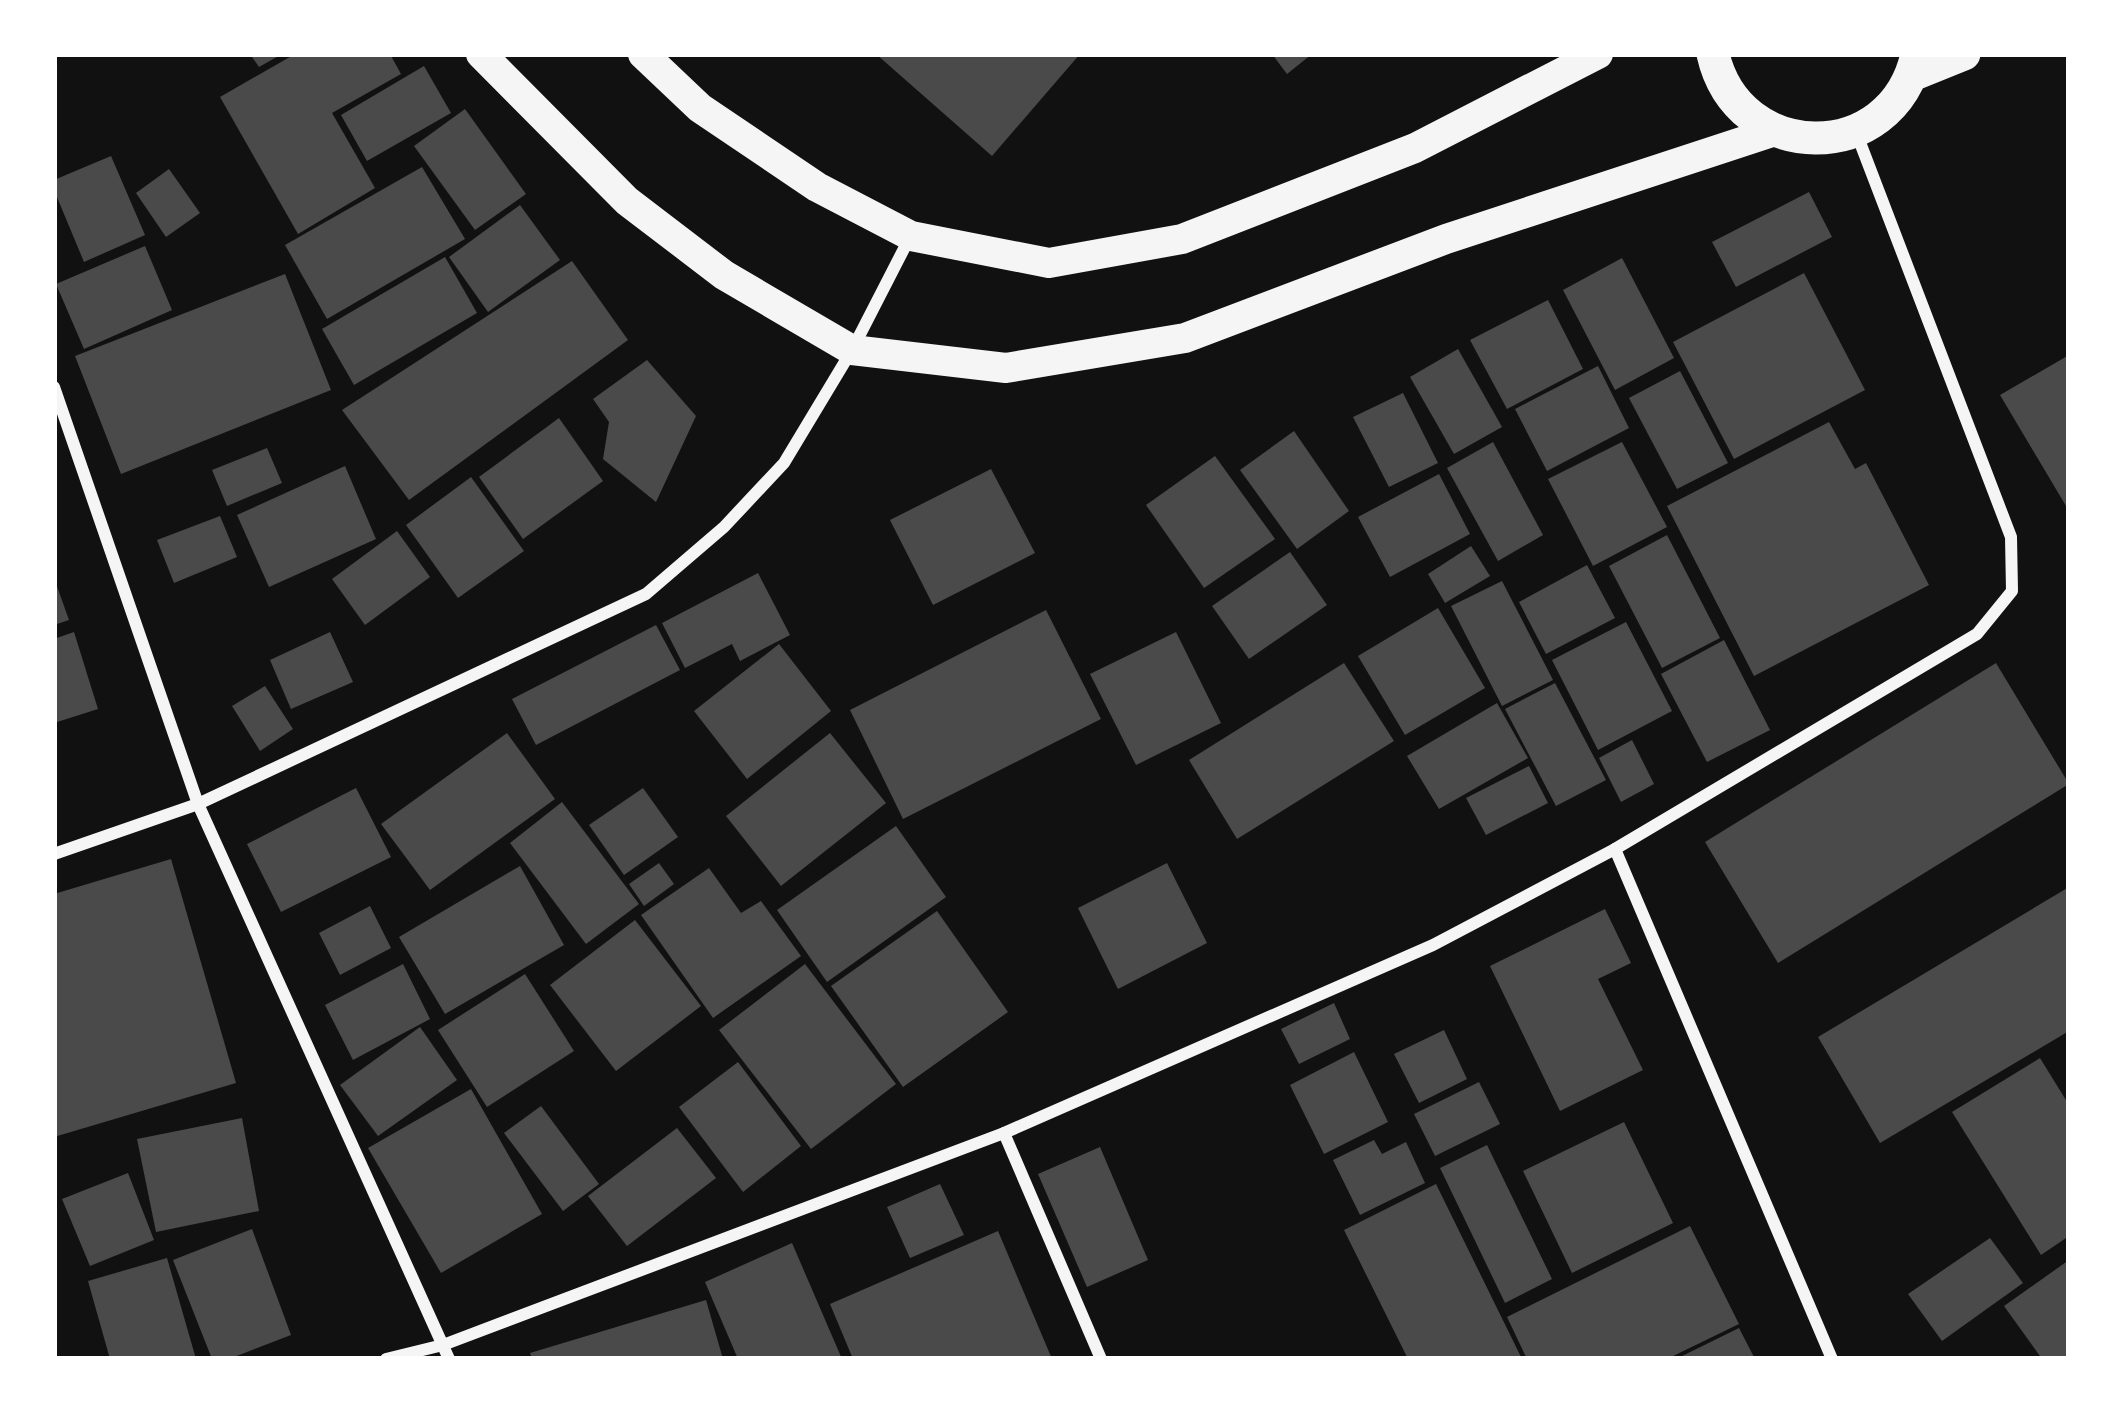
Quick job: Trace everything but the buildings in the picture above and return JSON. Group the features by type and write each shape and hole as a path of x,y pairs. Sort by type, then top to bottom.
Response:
{"highway":[{"path":"1713,54 1718,74 1739,109 1774,131 1815,140 1856,132 1890,109 1914,64 1964,54"}],"main road":[{"path":"481,54 627,201 724,275 852,350 1006,368 1185,338 1445,239 1774,131"},
{"path":"643,54 700,108 817,187 911,236 1049,263 1182,239 1415,148 1598,54"}],"street":[{"path":"386,1359 443,1345 1004,1132 1433,945 1615,849 1977,634 2012,591 2011,537 1856,132"},
{"path":"54,854 198,804 646,594 724,527 784,463 852,350 911,236"},
{"path":"54,387 198,804 449,1359"},
{"path":"1615,849 1832,1359"},
{"path":"1004,1132 1101,1359"}]}
